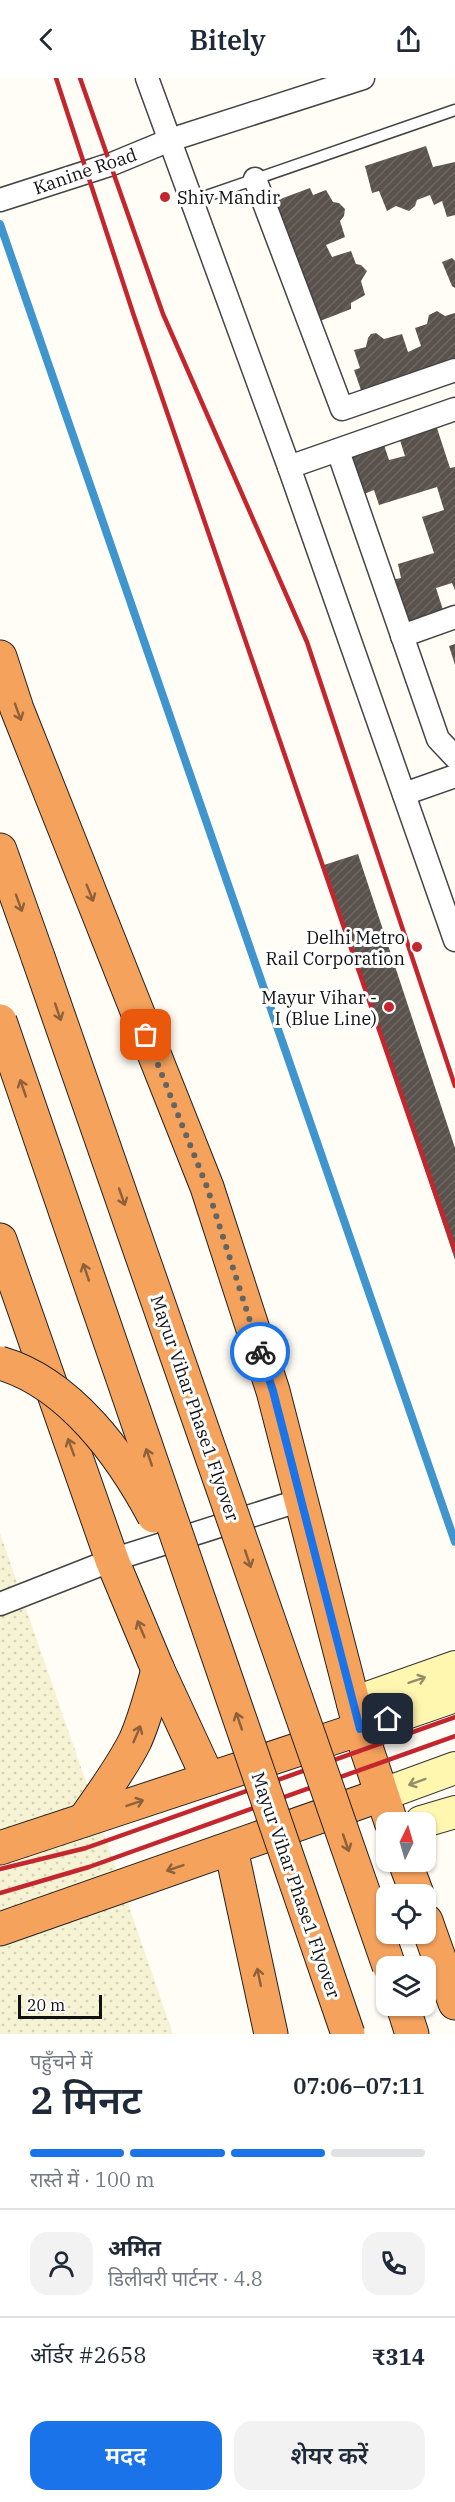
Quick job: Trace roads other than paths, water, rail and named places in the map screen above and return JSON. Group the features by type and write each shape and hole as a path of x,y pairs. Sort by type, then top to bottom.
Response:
{"highway":[{"path":"0,657 17,709 207,1187 273,1391 301,1500 364,1708 386,1809 231,1849 0,1929"},
{"name":"Mayur Vihar Phase1 Flyover","path":"0,850 386,1956"},
{"name":"Mayur Vihar Phase1 Flyover","path":"0,1020 343,2026"},
{"path":"0,1240 112,1560 158,1670 208,1778"},
{"path":"0,1363 10,1366 57,1392 110,1444 146,1502 195,1592"},
{"path":"84,1820 112,1782 135,1740 158,1670"},
{"path":"0,1848 208,1778 364,1708"},
{"path":"231,1849 271,2034"},
{"path":"434,1944 455,2003"},
{"path":"406,2016 412,2034"}],"street":[{"path":"147,78 289,466 455,940"},
{"name":"Kanine Road","path":"0,200 112,164 170,140 363,78"},
{"path":"255,179 342,409 455,370"},
{"path":"289,466 455,409"},
{"path":"338,451 438,740 455,758"},
{"path":"402,636 455,617"},
{"path":"404,794 455,776"},
{"path":"0,1604 112,1560 301,1500"},
{"path":"364,1708 455,1667"},
{"path":"364,1708 441,1701"},
{"path":"386,1809 453,1768"},
{"path":"436,1818 455,1812"}],"lane":[{"path":"192,201 455,110"}],"waterway":[{"path":"0,224 455,1542"}],"railway":[{"path":"56,78 134,316 455,1251"},
{"path":"80,78 163,314 307,642 455,1086"},
{"path":"0,1869 86,1848 455,1717"},
{"path":"0,1893 89,1867 455,1736"}],"place":[{"name":"Shiv Mandir","path":"165,197"},
{"name":"Delhi Metro Rail Corporation","path":"417,947"},
{"name":"Mayur Vihar - I (Blue Line)","path":"389,1007"}]}
